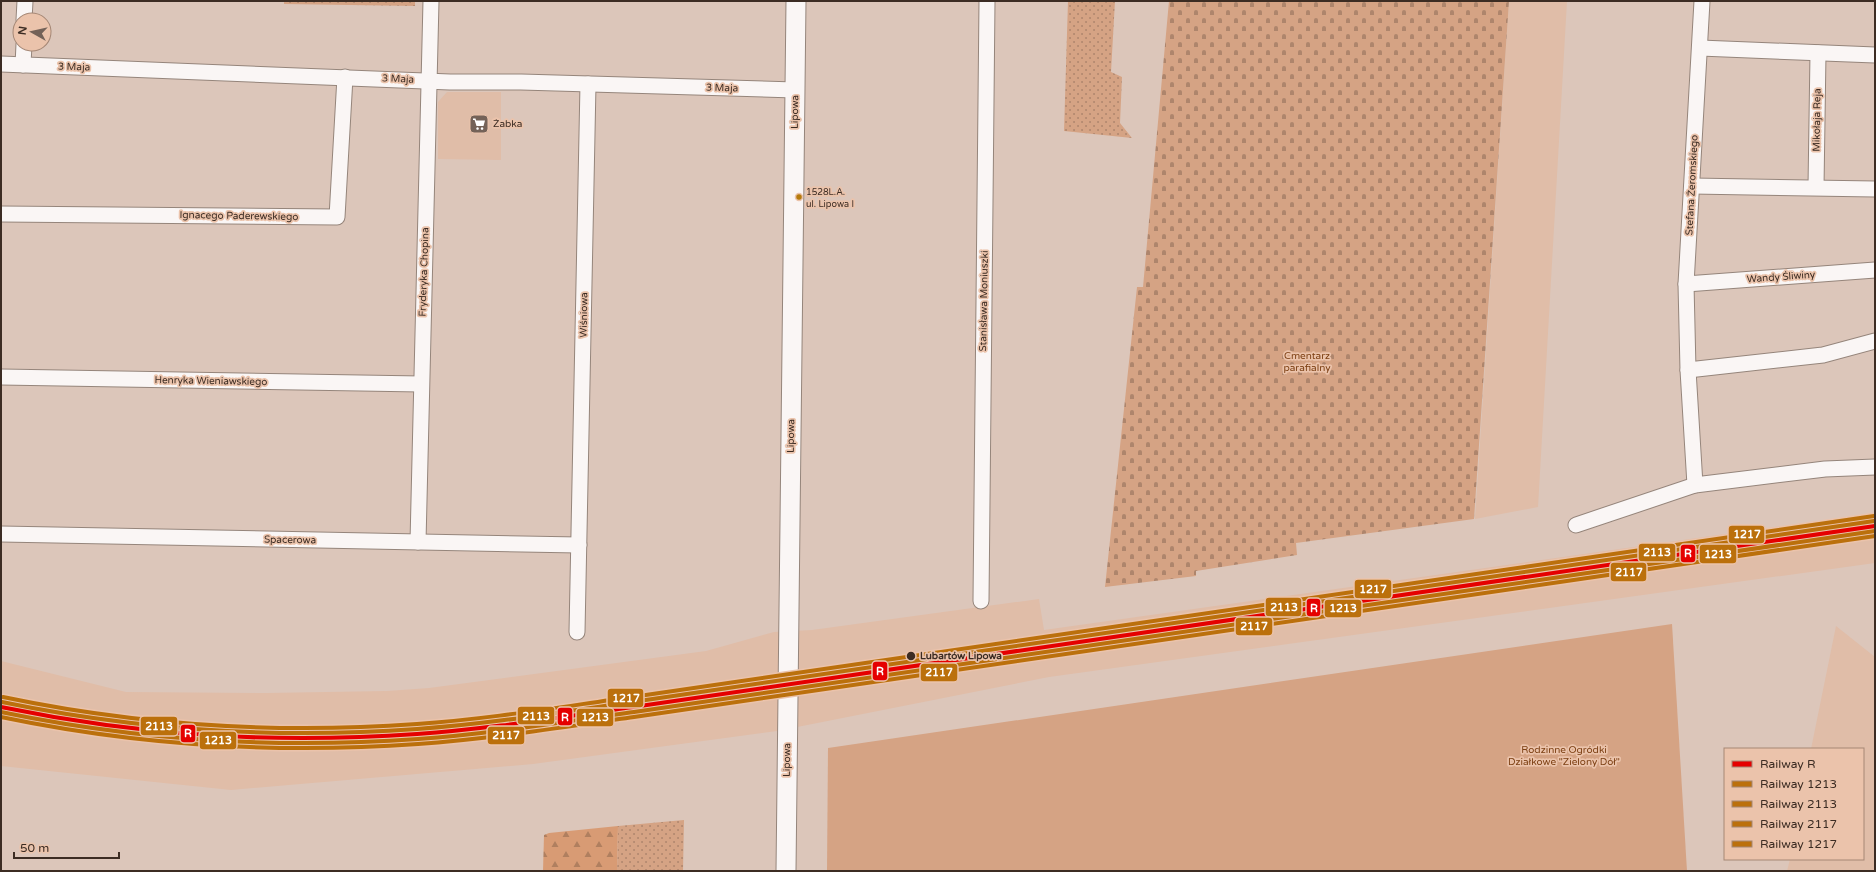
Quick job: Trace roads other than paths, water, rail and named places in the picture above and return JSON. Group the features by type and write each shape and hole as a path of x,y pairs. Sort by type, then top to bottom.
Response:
{"street":[{"path":"24,1 24,12"},
{"name":"Fryderyka Chopina","path":"418,542 431,1"},
{"name":"Lipowa","path":"786,871 796,1"},
{"name":"Stanisława Moniuszki","path":"981,601 987,1"},
{"name":"Stefana Żeromskiego","path":"1695,485 1688,370 1686,284 1702,1"},
{"path":"1700,48 1875,55"},
{"path":"23,65 24,52"},
{"name":"Mikołaja Reja","path":"1816,187 1818,53"},
{"name":"3 Maja","path":"1,64 430,81 521,82 795,90"},
{"name":"Ignacego Paderewskiego","path":"1,214 337,217 345,77"},
{"name":"Wiśniowa","path":"577,632 588,84"},
{"path":"1692,186 1875,189"},
{"name":"Wandy Śliwiny","path":"1686,284 1875,270"},
{"path":"1688,370 1822,356 1875,341"},
{"name":"Henryka Wieniawskiego","path":"1,377 421,384"},
{"path":"1576,525 1695,485 1825,469 1875,467"},
{"name":"Spacerowa","path":"1,534 579,546"}],"rail line":[{"name":"1217","path":"3,697 106,715 209,725 312,728 364,727 444,722 551,709 1874,516"},
{"name":"2113","path":"2,702 106,720 209,730 312,733 364,732 444,727 552,714 1874,521"},
{"name":"R","path":"1,707 105,725 208,735 312,738 364,737 444,732 552,719 1875,526"},
{"name":"1213","path":"1,712 105,730 208,740 312,743 365,742 445,737 634,712 1875,531"},
{"name":"2117","path":"1,717 105,735 209,745 313,748 365,747 445,742 554,729 1875,536"}],"place":[{"name":"Żabka","path":"479,124"},
{"name":"1528L.A. ul. Lipowa I","path":"799,197"},
{"name":"Lubartów Lipowa","path":"911,656"}],"park label":[{"name":"Cmentarz parafialny","path":"1307,362"},
{"name":"Rodzinne Ogródki Działkowe \"Zielony Dół\"","path":"1564,756"}]}
